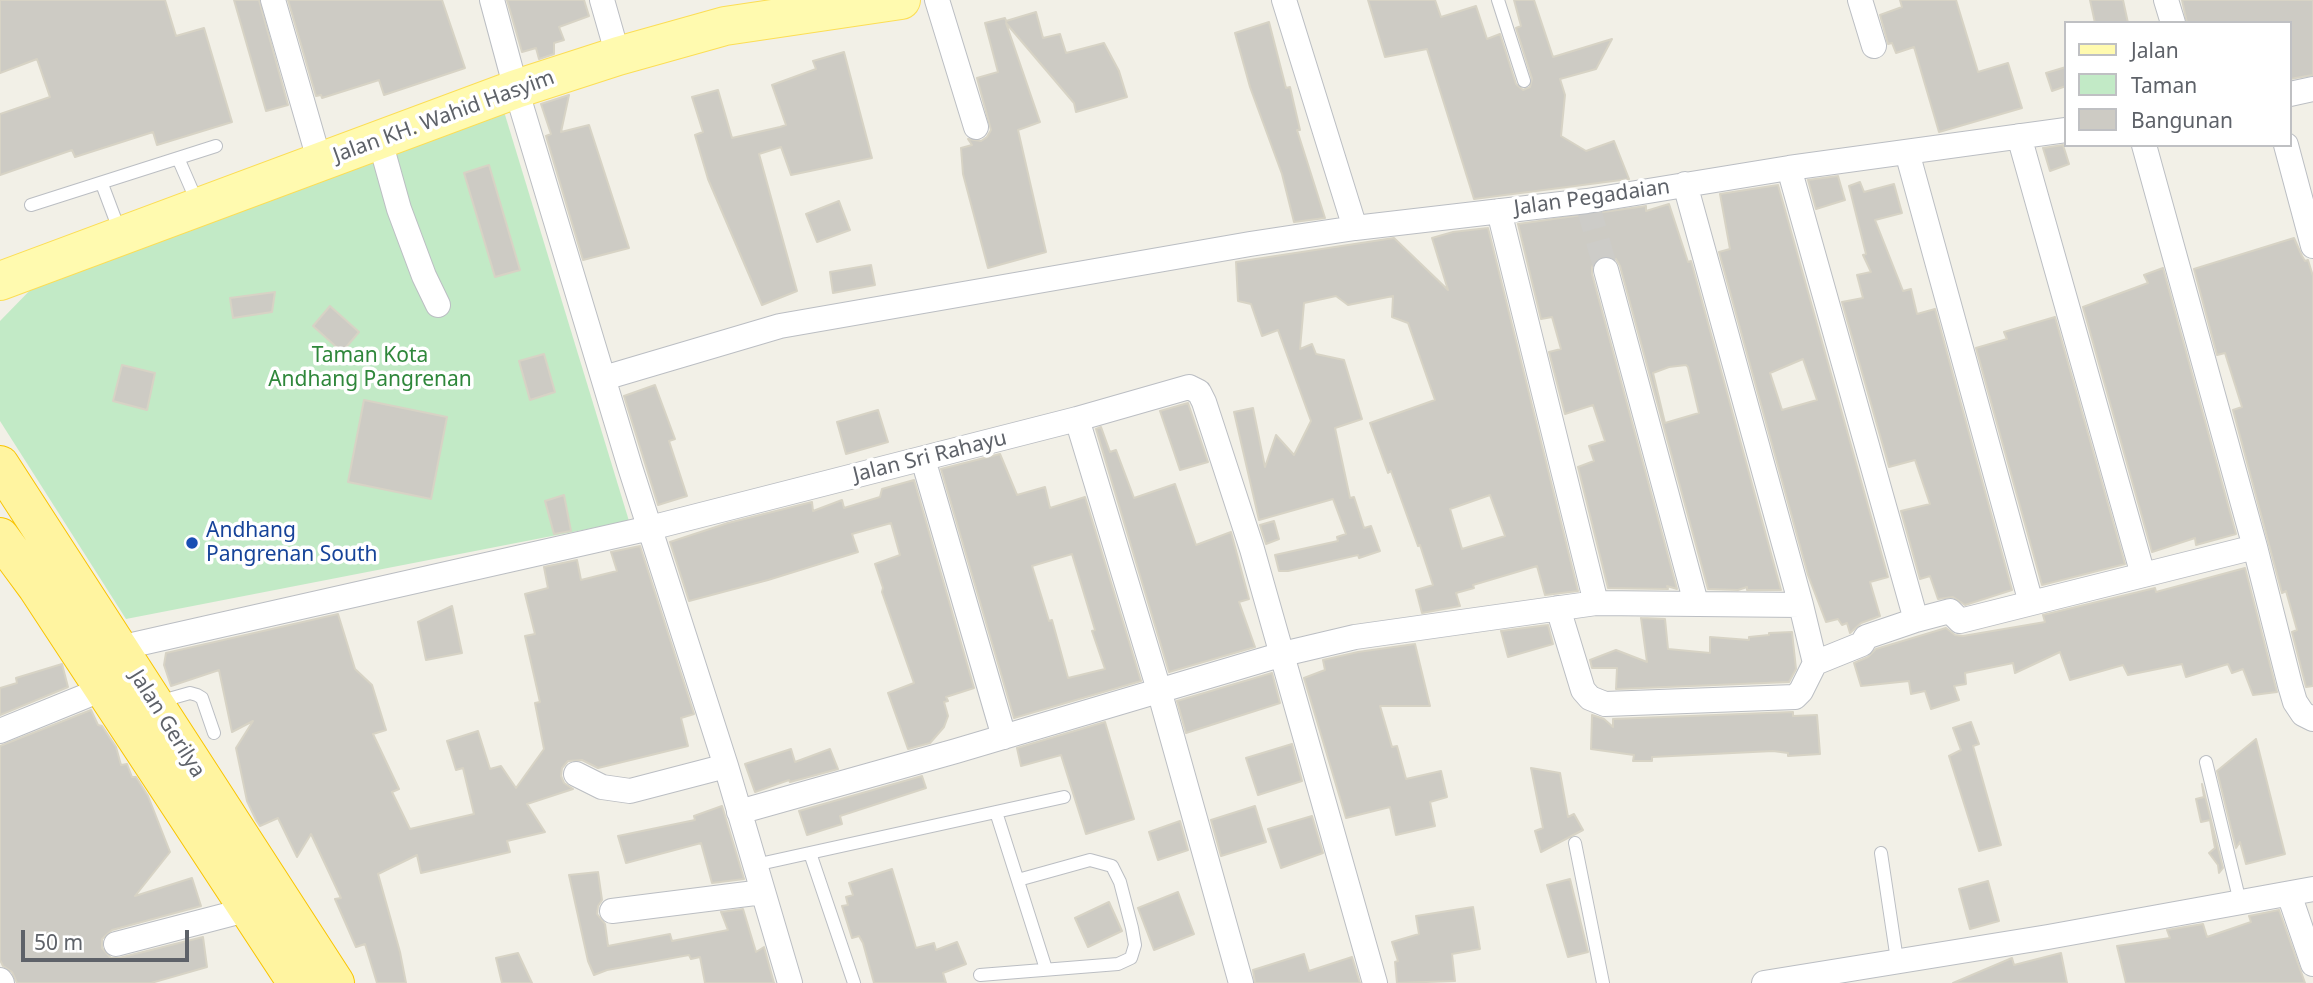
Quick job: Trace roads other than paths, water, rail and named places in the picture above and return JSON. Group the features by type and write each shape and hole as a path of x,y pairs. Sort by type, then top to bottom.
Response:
{"highway":[{"name":"Jalan Gerilya","path":"0,464 154,703 250,909 297,983"},
{"name":"Jalan Gerilya","path":"0,537 37,587 103,689 208,817 335,983"}],"main road":[{"name":"Jalan KH. Wahid Hasyim","path":"0,281 516,89 618,56 725,26 901,0"}],"street":[{"path":"273,0 320,163"},
{"path":"492,0 516,89 726,766 789,983"},
{"path":"602,0 618,56"},
{"path":"937,0 976,127"},
{"path":"1284,0 1355,229"},
{"path":"1860,0 1874,46"},
{"path":"2166,0 2172,21"},
{"path":"2292,93 2313,89"},
{"name":"Jalan Pegadaian","path":"604,378 780,326 1223,249 1355,229 1588,203 1788,168 2064,130"},
{"path":"2019,136 2143,575"},
{"path":"380,141 399,209 438,305"},
{"path":"2145,147 2295,702 2303,714 2313,719"},
{"path":"2287,147 2313,246"},
{"path":"1907,152 2031,603"},
{"path":"1788,168 1916,620"},
{"path":"1558,608 1583,690 1590,698 1605,704 1795,697 1801,691 1815,663 1685,184"},
{"path":"1499,211 1596,603"},
{"path":"1606,270 1696,603"},
{"name":"Jalan Sri Rahayu","path":"119,648 650,528 1077,419 1189,387 1199,392 1204,401 1283,654"},
{"path":"1077,419 1159,690 1241,983"},
{"path":"923,459 1004,737"},
{"path":"1815,663 1862,644 1866,637 1950,611 1960,621 2255,547"},
{"path":"739,811 1004,737 1283,654 1356,637 1596,603 1801,605"},
{"path":"1283,654 1375,983"},
{"path":"0,731 103,689"},
{"path":"576,774 602,787 630,792 726,766"},
{"path":"612,911 763,892"},
{"path":"1764,983 1899,972 2048,937 2301,892 2313,964"},
{"path":"116,944 250,909"}],"lane":[{"path":"1498,0 1524,81"},
{"path":"31,205 216,146"},
{"path":"178,158 199,207"},
{"path":"102,184 122,235"},
{"path":"154,703 190,693 197,695 202,698 214,733"},
{"path":"2206,762 2241,902"},
{"path":"755,865 1064,797"},
{"path":"996,812 1046,969"},
{"path":"1574,843 1603,983"},
{"path":"810,853 854,983"},
{"path":"1881,853 1899,972"},
{"path":"981,975 1118,964 1131,958 1135,945 1120,882 1112,866 1090,860 1018,880"}],"tunnel":[{"path":"1588,206 1606,270"}],"place":[{"name":"Andhang Pangrenan South","path":"192,543"}],"park label":[{"name":"Taman Kota Andhang Pangrenan","path":"370,368"}]}
